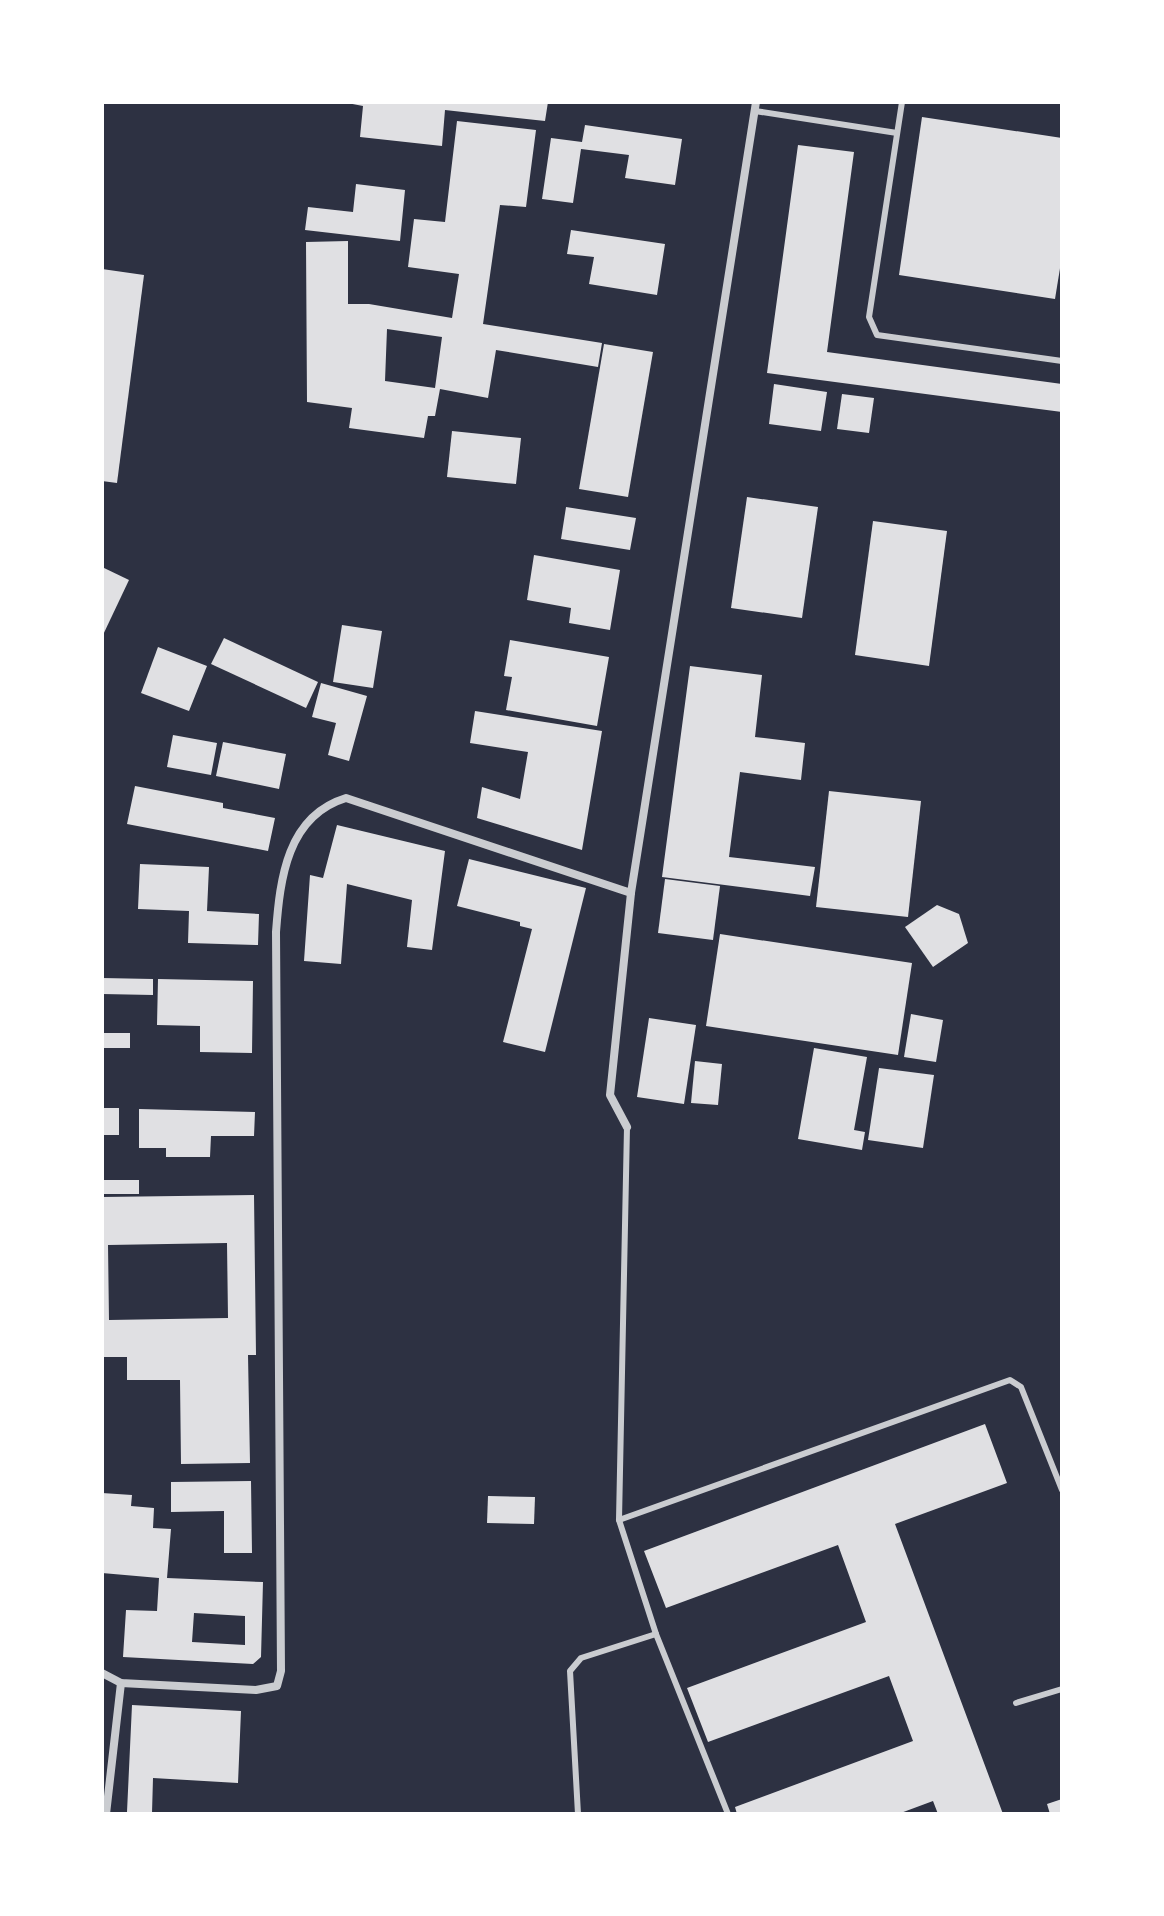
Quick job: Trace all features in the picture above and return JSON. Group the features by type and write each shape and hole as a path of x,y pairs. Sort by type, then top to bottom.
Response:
{"street":[{"path":"627,1127 610,1095 631,893 756,106"},
{"path":"102,1673 121,1683 256,1690 277,1686 281,1671 276,932 280,881 298,834 316,811 346,798 631,893"},
{"path":"106,1814 121,1683"}],"lane":[{"path":"902,102 869,317 877,335 1062,361"},
{"path":"756,106 897,133"},
{"path":"627,1127 619,1520 656,1634 728,1814"},
{"path":"619,1520 1010,1380 1021,1387 1062,1490"},
{"path":"578,1814 570,1671 581,1658 656,1634"},
{"path":"1016,1703 1062,1689"}],"building":[{"path":"342,102 548,102 545,121 445,110 442,146 360,137 363,106"},
{"path":"922,117 1062,138 1062,256 1055,299 899,275"},
{"path":"457,121 536,130 526,207 500,205 483,324 602,343 598,367 496,350 488,398 440,389 435,416 428,416 424,438 349,428 352,408 307,402 306,242 348,241 348,304 369,304 452,318 459,274 408,267 414,219 445,222","holes":["387,329 442,337 435,388 385,381"]},
{"path":"585,125 682,139 675,185 625,178 629,155 581,149 573,203 542,199 551,138 582,142"},
{"path":"798,145 854,152 827,352 1062,384 1062,412 767,373"},
{"path":"356,184 405,190 400,241 305,230 308,207 353,212"},
{"path":"571,230 665,244 657,295 589,284 594,257 567,254"},
{"path":"102,269 144,275 117,483 102,481"},
{"path":"604,344 653,352 628,497 579,489"},
{"path":"774,384 827,392 821,431 769,424"},
{"path":"842,394 874,398 869,433 837,429"},
{"path":"452,431 521,438 516,484 447,477"},
{"path":"747,497 818,507 802,618 731,608"},
{"path":"566,507 636,518 630,550 561,539"},
{"path":"873,521 947,531 929,666 855,655"},
{"path":"534,555 620,570 610,630 569,623 571,608 527,600"},
{"path":"102,567 129,580 102,637"},
{"path":"342,625 382,631 373,688 333,682"},
{"path":"224,638 318,682 306,708 211,664"},
{"path":"510,640 609,657 597,726 506,710 512,677 504,676"},
{"path":"158,647 207,666 189,711 141,693"},
{"path":"690,666 762,675 755,737 805,743 801,780 740,772 729,857 815,867 810,896 662,877"},
{"path":"321,683 367,696 349,761 328,755 336,723 312,717"},
{"path":"475,711 602,731 582,850 477,818 482,787 520,799 528,752 470,743"},
{"path":"173,735 217,743 211,775 167,767"},
{"path":"223,742 286,754 279,789 216,776"},
{"path":"135,786 223,803 223,808 275,818 268,851 127,824"},
{"path":"829,791 921,801 908,917 816,907"},
{"path":"337,825 445,851 432,950 407,947 412,900 347,884 341,964 304,961 310,875 323,878"},
{"path":"469,859 586,888 545,1052 503,1042 532,929 520,926 520,922 457,906"},
{"path":"140,864 209,867 207,911 259,914 258,945 188,943 189,911 138,909"},
{"path":"665,879 720,886 713,940 658,933"},
{"path":"937,905 959,914 968,943 933,967 905,927"},
{"path":"720,934 912,963 898,1055 706,1026"},
{"path":"102,978 153,979 153,995 102,994"},
{"path":"158,979 253,981 252,1053 200,1052 200,1026 157,1025"},
{"path":"911,1014 943,1020 936,1062 904,1057"},
{"path":"649,1018 696,1025 684,1104 637,1097"},
{"path":"102,1033 130,1033 130,1048 102,1048"},
{"path":"814,1048 867,1057 854,1130 865,1132 862,1150 798,1139"},
{"path":"695,1061 722,1064 718,1105 691,1103"},
{"path":"879,1068 934,1075 923,1148 868,1140"},
{"path":"102,1108 119,1108 119,1135 102,1135"},
{"path":"139,1109 255,1112 254,1136 211,1136 210,1157 166,1157 166,1148 139,1148"},
{"path":"102,1180 139,1180 139,1194 102,1194"},
{"path":"254,1195 256,1355 248,1355 250,1463 181,1464 180,1380 127,1380 127,1357 102,1357 102,1197","holes":["227,1243 228,1318 109,1320 108,1245"]},
{"path":"985,1424 1007,1483 895,1524 1003,1814 938,1814 933,1801 898,1814 737,1814 735,1807 913,1741 889,1676 708,1742 687,1688 866,1622 838,1545 666,1608 644,1551"},
{"path":"251,1481 252,1553 224,1553 224,1511 171,1512 171,1482"},
{"path":"102,1493 132,1495 131,1506 154,1508 153,1528 171,1529 167,1578 263,1582 261,1657 253,1664 123,1657 126,1610 157,1611 159,1578 102,1573","holes":["194,1613 245,1616 245,1645 192,1642"]},
{"path":"488,1496 535,1497 534,1524 487,1523"},
{"path":"132,1705 241,1711 238,1783 153,1778 152,1813 127,1812"},
{"path":"1062,1799 1062,1814 1050,1814 1047,1804"}]}
